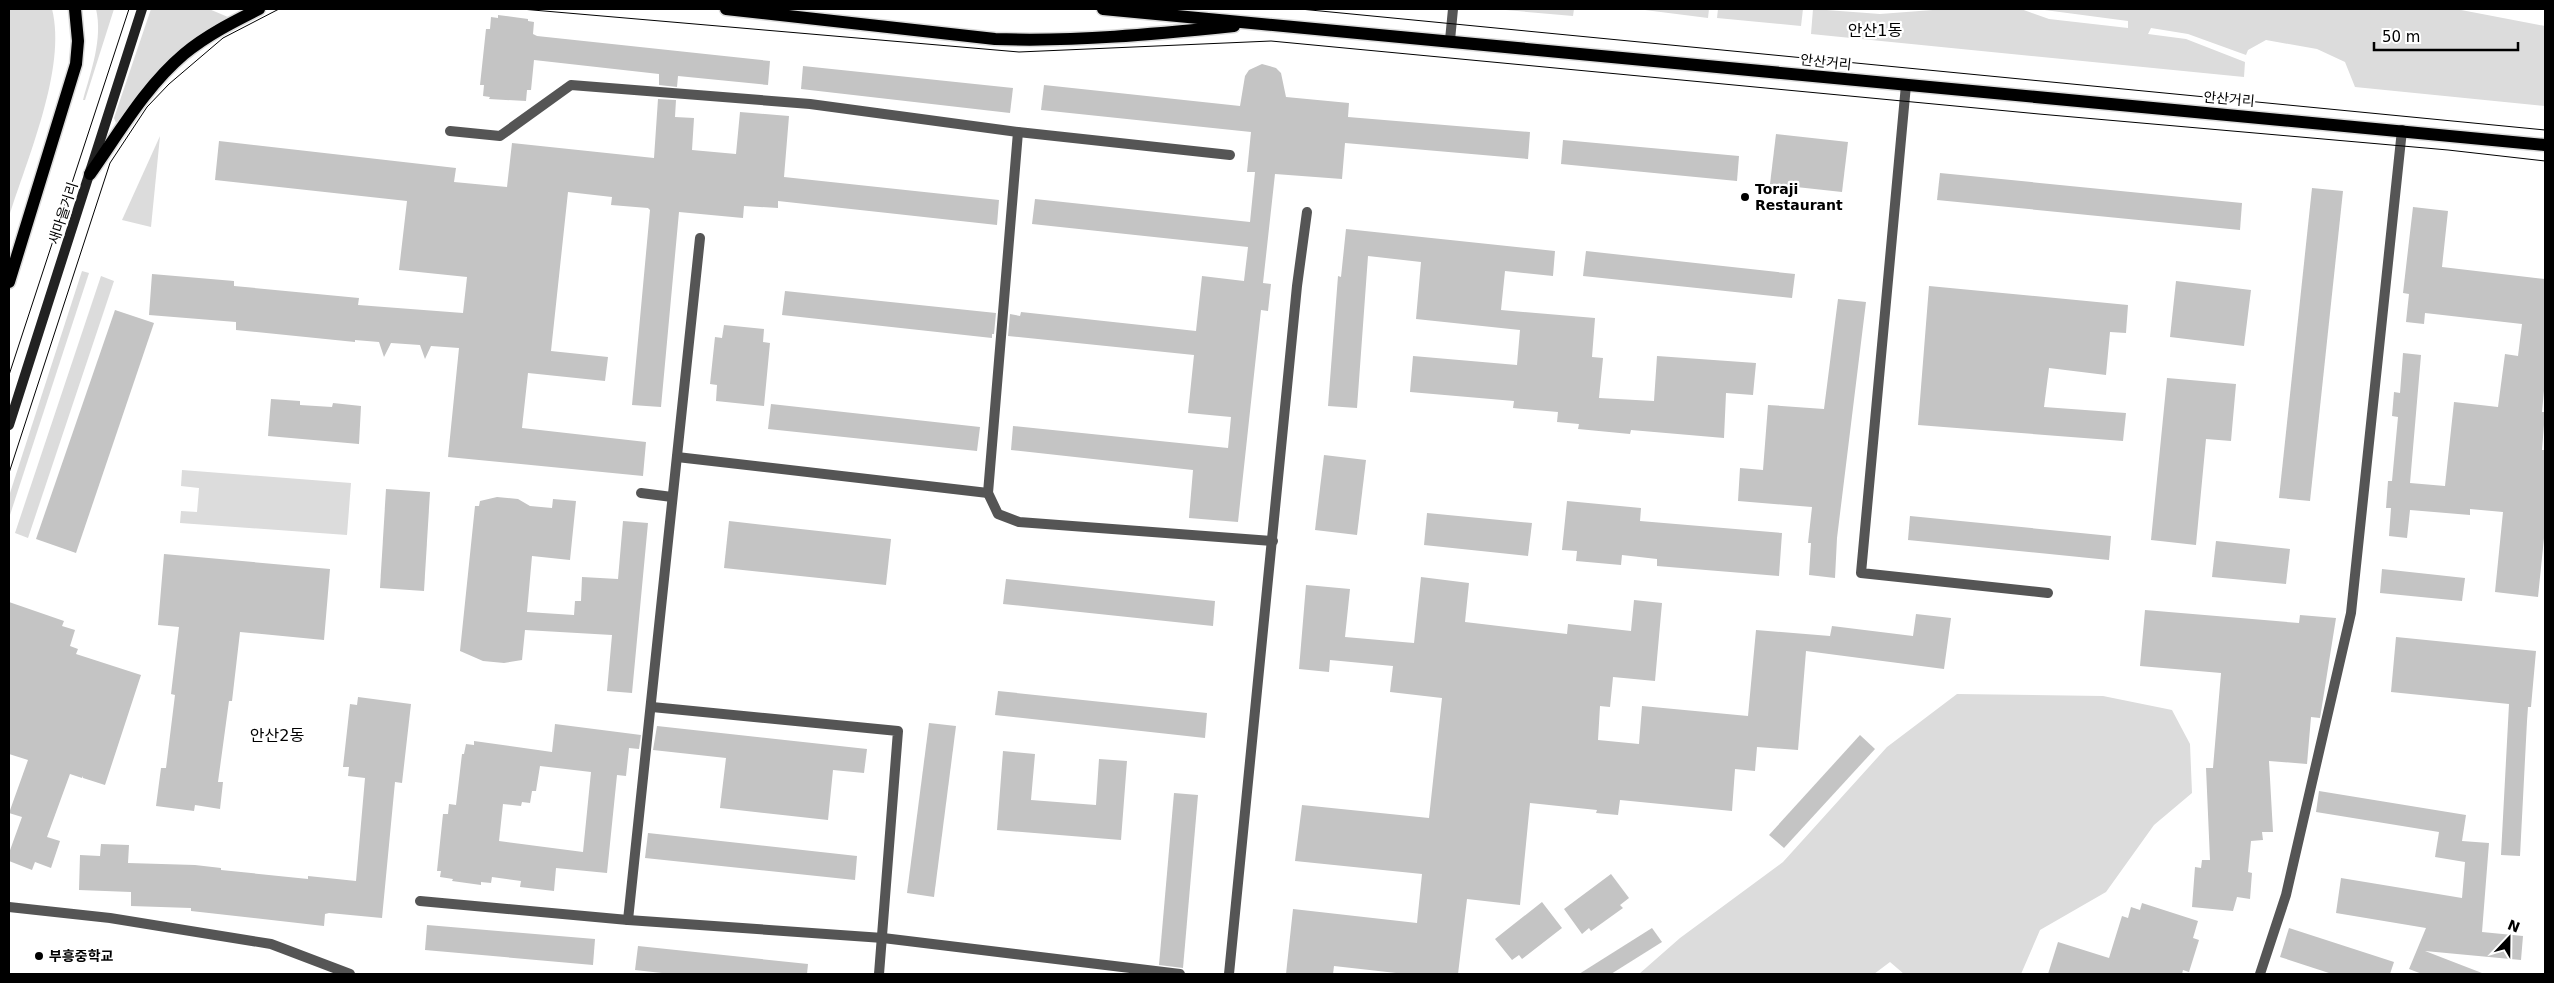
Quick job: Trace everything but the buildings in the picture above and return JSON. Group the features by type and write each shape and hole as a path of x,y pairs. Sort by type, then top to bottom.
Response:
{"main road":[{"path":"9,282 76,64 78,41 75,9"},
{"name":"새마을거리","path":"9,425 142,9"},
{"path":"90,174 148,90 184,54 215,32 259,9"},
{"path":"726,9 995,39 1039,41 1159,34 1262,23"},
{"name":"안산거리","path":"1103,9 1450,40 2545,145"}],"street":[{"path":"1450,40 1453,9"},
{"path":"450,131 500,136 571,85 810,104 1018,132 1230,155"},
{"path":"1906,85 1861,573 2048,593"},
{"path":"2260,974 2286,895 2350,613 2402,130"},
{"path":"1018,132 988,493 998,514 1019,522 1273,541"},
{"path":"1229,974 1297,286 1306,212"},
{"path":"628,920 652,707 700,238"},
{"path":"677,457 988,493"},
{"path":"641,493 672,497"},
{"path":"652,707 898,732 879,974"},
{"path":"420,901 628,920 883,938 1180,974"},
{"path":"9,907 110,918 271,944 350,974"}],"shaded area":[{"path":"9,9 52,9 55,32 50,85 43,113 9,217"},
{"path":"96,9 114,9 85,100 83,100 97,43 98,20"},
{"path":"151,9 209,9 228,17 116,123 114,118"},
{"path":"1494,9 1574,9 1573,16"},
{"path":"1637,9 1709,9 1708,18"},
{"path":"1718,9 1803,9 1801,26 1717,18"},
{"path":"1813,9 1880,14 1946,9 2021,9 2049,19 2128,28 2128,21 2037,9 2456,9 2545,26 2545,106 2355,87 2345,62 2317,49 2266,40 2248,50 2246,55 2188,34 2151,28 2148,34 2186,39 2245,62 2244,77 1811,34"},
{"path":"160,136 151,227 122,220"},
{"path":"82,271 89,273 9,518 9,496"},
{"path":"101,276 114,281 28,538 15,533"},
{"path":"182,470 351,483 347,535 180,523 181,511 197,512 199,488 181,486"},
{"path":"1957,694 2103,696 2172,710 2190,744 2192,793 2154,825 2106,892 2040,930 2021,974 1904,974 1890,962 1874,974 1639,974 1680,938 1783,862 1887,747"}],"tram line":[{"path":"9,375 129,9"},
{"path":"9,473 110,163 147,107 169,84 223,38 279,9"},
{"path":"521,9 1019,52 1271,41 2039,114 2448,150 2545,161"},
{"path":"1300,9 2545,130"}],"place":[{"name":"Toraji Restaurant","path":"1745,197"},
{"name":"부흥중학교","path":"39,956"}],"district":[{"name":"안산1동","path":"1875,30"},
{"name":"안산2동","path":"277,735"}]}
